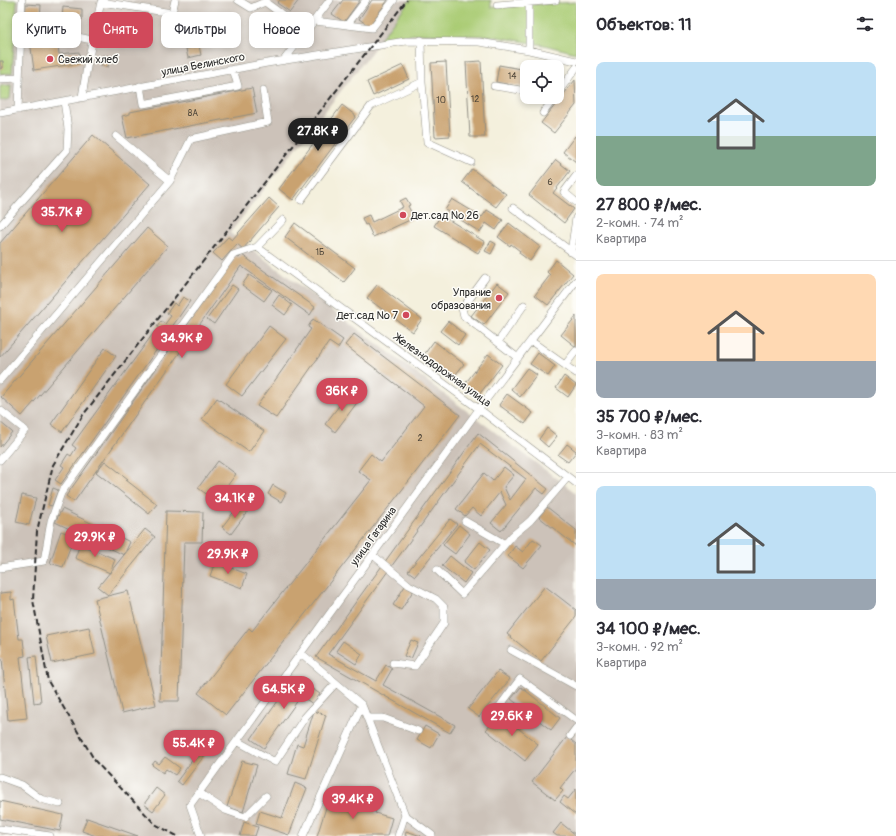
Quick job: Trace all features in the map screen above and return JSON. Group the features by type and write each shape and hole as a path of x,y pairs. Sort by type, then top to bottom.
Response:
{"street":[{"path":"18,110 22,0"},
{"path":"99,12 101,2 172,13 175,0"},
{"path":"238,0 250,8 266,1 280,12"},
{"path":"330,0 315,21 372,28 394,0"},
{"path":"347,25 366,0"},
{"path":"497,5 556,0"},
{"path":"528,2 529,50"},
{"path":"421,40 422,82 427,142 471,162"},
{"name":"улица Белинского","path":"0,113 233,69 406,41 421,40 479,42 529,50 576,61"},
{"path":"82,97 91,48"},
{"path":"284,60 293,48"},
{"path":"564,84 576,68"},
{"path":"140,86 143,104 238,86 233,69"},
{"path":"0,79 19,77"},
{"path":"301,200 371,106 422,82"},
{"path":"494,86 520,91"},
{"path":"0,380 170,181 191,139 268,122 263,90"},
{"path":"0,225 67,150 68,129 64,101"},
{"path":"543,113 550,104"},
{"path":"116,136 170,181"},
{"path":"576,176 564,192 576,202"},
{"path":"512,208 574,253"},
{"path":"574,253 576,218"},
{"path":"0,568 44,561 51,520 61,493 232,255 257,247 283,220"},
{"name":"Железнодорожная улица","path":"257,247 480,409 576,483"},
{"path":"485,278 462,309 464,316 518,358"},
{"name":"улица Гагарина","path":"201,836 190,805 480,409 576,281"},
{"path":"498,342 524,305"},
{"path":"531,341 576,373"},
{"path":"565,365 576,351"},
{"path":"0,410 25,430 0,460"},
{"path":"437,570 462,594 512,536 530,521 568,477"},
{"path":"465,521 505,544"},
{"path":"373,555 408,585 436,599 444,608 444,623 416,666 393,663"},
{"path":"511,650 576,686"},
{"path":"301,653 362,705 405,815 432,836"},
{"path":"491,718 520,679 576,720"},
{"path":"237,741 275,762 304,717 336,683"},
{"path":"303,836 362,705"},
{"path":"367,718 383,718 418,731"},
{"path":"570,736 576,728"},
{"path":"0,777 22,785 40,799 60,804"},
{"path":"199,793 225,810 245,817 266,796"},
{"path":"398,836 405,815"},
{"path":"0,829 50,836"}],"shaded area":[{"path":"0,0 412,0 230,233 576,493 576,836 0,836"}],"green space":[{"path":"0,0 17,0 16,12 12,12 12,48 14,48 12,73 0,74"},
{"path":"410,0 491,0 491,7 576,2 576,53 544,45 491,36 418,34 380,39"},
{"path":"11,85 10,99 0,101 0,86"}],"building":[{"path":"280,0 299,0 290,12 277,3"},
{"path":"343,0 360,0 344,22 332,14"},
{"path":"372,0 388,0 369,26 359,19"},
{"path":"26,4 41,5 41,12 25,12"},
{"path":"63,7 82,9 82,20 81,12 63,12"},
{"path":"31,48 58,48 59,54 79,52 81,63 34,70"},
{"path":"199,48 201,55 188,58 186,49"},
{"path":"103,55 110,56 108,67 101,66"},
{"path":"0,61 3,61 3,68 0,69"},
{"path":"481,61 485,137 470,137 466,62"},
{"path":"446,62 450,136 435,137 431,63"},
{"path":"403,65 409,79 373,96 367,82"},
{"path":"499,65 520,69 520,87 496,82"},
{"path":"575,80 576,105 554,133 541,123 556,104 564,104 564,94"},
{"path":"252,88 257,113 127,138 122,116 130,114 130,112"},
{"path":"342,105 356,116 293,200 279,189"},
{"path":"93,135 150,184 0,357 0,243"},
{"path":"575,136 576,137 576,162 563,152"},
{"path":"556,160 570,171 553,193 574,209 564,223 529,195"},
{"path":"472,169 506,194 496,207 462,182"},
{"path":"269,198 279,207 243,249 237,244 222,261 213,253 228,237 232,240"},
{"path":"406,198 414,218 373,237 367,224 365,225 362,218 369,215 372,222 403,207 400,201"},
{"path":"452,199 482,217 487,210 503,220 496,230 486,223 480,232 445,210"},
{"path":"441,215 485,242 478,253 434,226"},
{"path":"295,223 355,268 344,282 285,237"},
{"path":"509,223 540,247 530,261 519,253 520,251 511,244 510,246 498,237"},
{"path":"147,228 168,246 22,416 1,397"},
{"path":"491,241 496,244 491,254 485,251"},
{"path":"242,255 315,307 310,315 241,266 74,502 66,496 236,256 239,258"},
{"path":"556,260 573,274 548,305 535,295 550,275 547,272"},
{"path":"249,275 272,290 264,301 242,285"},
{"path":"497,283 509,292 484,325 471,316"},
{"path":"232,285 238,289 214,324 207,319"},
{"path":"377,285 422,319 413,332 367,298"},
{"path":"279,295 292,305 285,315 272,305"},
{"path":"183,297 190,301 167,334 157,327 161,321 165,324 171,316 167,313 174,303 177,306"},
{"path":"576,316 576,347 561,335"},
{"path":"313,319 343,340 338,348 329,342 276,418 257,406 311,329 308,327"},
{"path":"448,321 465,335 458,345 440,331"},
{"path":"269,326 286,339 242,396 226,384"},
{"path":"155,331 165,338 61,484 55,480 64,467 61,465 68,454 71,456 76,448 72,445"},
{"path":"354,334 460,415 226,715 198,693 249,628 252,631 371,480 358,471 371,454 381,462 424,406 345,345"},
{"path":"434,341 464,364 452,379 423,356"},
{"path":"105,348 116,356 62,432 51,424"},
{"path":"538,353 555,366 548,376 530,364"},
{"path":"488,354 502,365 478,396 464,385"},
{"path":"527,368 537,375 520,397 511,389"},
{"path":"564,376 576,385 568,397 556,388"},
{"path":"349,393 359,400 335,432 325,424"},
{"path":"507,394 533,413 525,424 499,405"},
{"path":"217,398 264,431 249,452 202,419"},
{"path":"0,422 12,432 0,447"},
{"path":"547,428 557,436 548,447 539,439"},
{"path":"478,433 548,489 544,494 536,488 501,531 491,523 506,505 500,492 481,516 472,508 465,516 456,509 484,473 493,481 504,467 514,475 504,487 510,500 526,479 480,444 328,654 376,681 386,665 392,669 383,685 455,725 450,733 316,657"},
{"path":"567,444 576,451 568,462 558,455"},
{"path":"105,461 128,479 126,480 157,504 149,514 96,472"},
{"path":"218,461 236,474 216,501 198,488"},
{"path":"273,485 286,493 281,502 268,494"},
{"path":"53,488 58,490 52,506 48,505"},
{"path":"22,495 36,498 29,525 16,522"},
{"path":"239,505 248,511 231,534 222,527"},
{"path":"547,507 576,530 576,546 539,517"},
{"path":"62,509 130,542 124,555 55,522"},
{"path":"166,511 203,512 202,542 184,542 179,701 160,701"},
{"path":"450,519 457,524 415,576 408,571"},
{"path":"459,525 470,534 455,554 443,545"},
{"path":"145,529 155,537 108,595 98,587"},
{"path":"61,531 74,536 63,567 50,563"},
{"path":"533,539 542,545 523,568 508,556 515,546 523,552"},
{"path":"480,542 490,550 474,570 464,562"},
{"path":"80,544 115,559 110,573 75,558"},
{"path":"450,556 471,573 464,583 442,566"},
{"path":"215,562 247,574 242,588 210,576"},
{"path":"405,586 413,591 401,610 393,605"},
{"path":"545,586 576,610 576,617 541,661 507,634"},
{"path":"128,591 156,705 122,713 95,599"},
{"path":"11,592 11,600 14,599 19,639 23,639 25,656 20,657 27,718 8,720 2,659 0,659 0,593"},
{"path":"89,627 95,654 52,663 46,636"},
{"path":"411,640 418,643 411,659 404,656"},
{"path":"343,641 362,654 356,664 336,651"},
{"path":"36,656 41,702 34,703 29,657"},
{"path":"498,671 510,679 479,717 468,709"},
{"path":"295,677 320,694 313,704 301,696 264,748 251,739"},
{"path":"521,687 560,718 551,730 511,699"},
{"path":"314,711 326,715 306,779 288,774 297,744 303,746"},
{"path":"500,714 538,744 525,761 486,730"},
{"path":"425,726 439,734 431,748 417,740"},
{"path":"567,737 576,744 576,768 560,788 563,791 555,800 532,782"},
{"path":"205,743 211,747 182,785 177,781"},
{"path":"165,757 180,768 175,775 166,769 163,773 152,765 155,761 159,764"},
{"path":"242,761 257,765 243,812 227,807"},
{"path":"295,783 307,788 289,835 256,824 260,811 282,818"},
{"path":"156,788 165,795 153,811 144,804"},
{"path":"576,789 576,815 560,802 564,796 568,799"},
{"path":"329,798 358,808 361,799 377,804 375,813 392,818 387,836 317,836"},
{"path":"0,801 63,815 60,831 0,819"},
{"path":"87,818 138,836 96,836 82,831"},
{"path":"244,822 258,827 255,836 240,836"},
{"path":"561,823 576,836 557,836 553,833"},
{"path":"406,831 421,836 405,836"}],"railway":[{"path":"177,836 155,824 95,761 48,681 33,600 37,531 53,465 83,415 407,0"}],"place":[{"name":"Свежий хлеб","path":"50,59"},
{"name":"Дет.сад № 26","path":"403,215"},
{"name":"Упрание образования","path":"499,298"},
{"name":"Дет.сад № 7","path":"406,315"}]}
